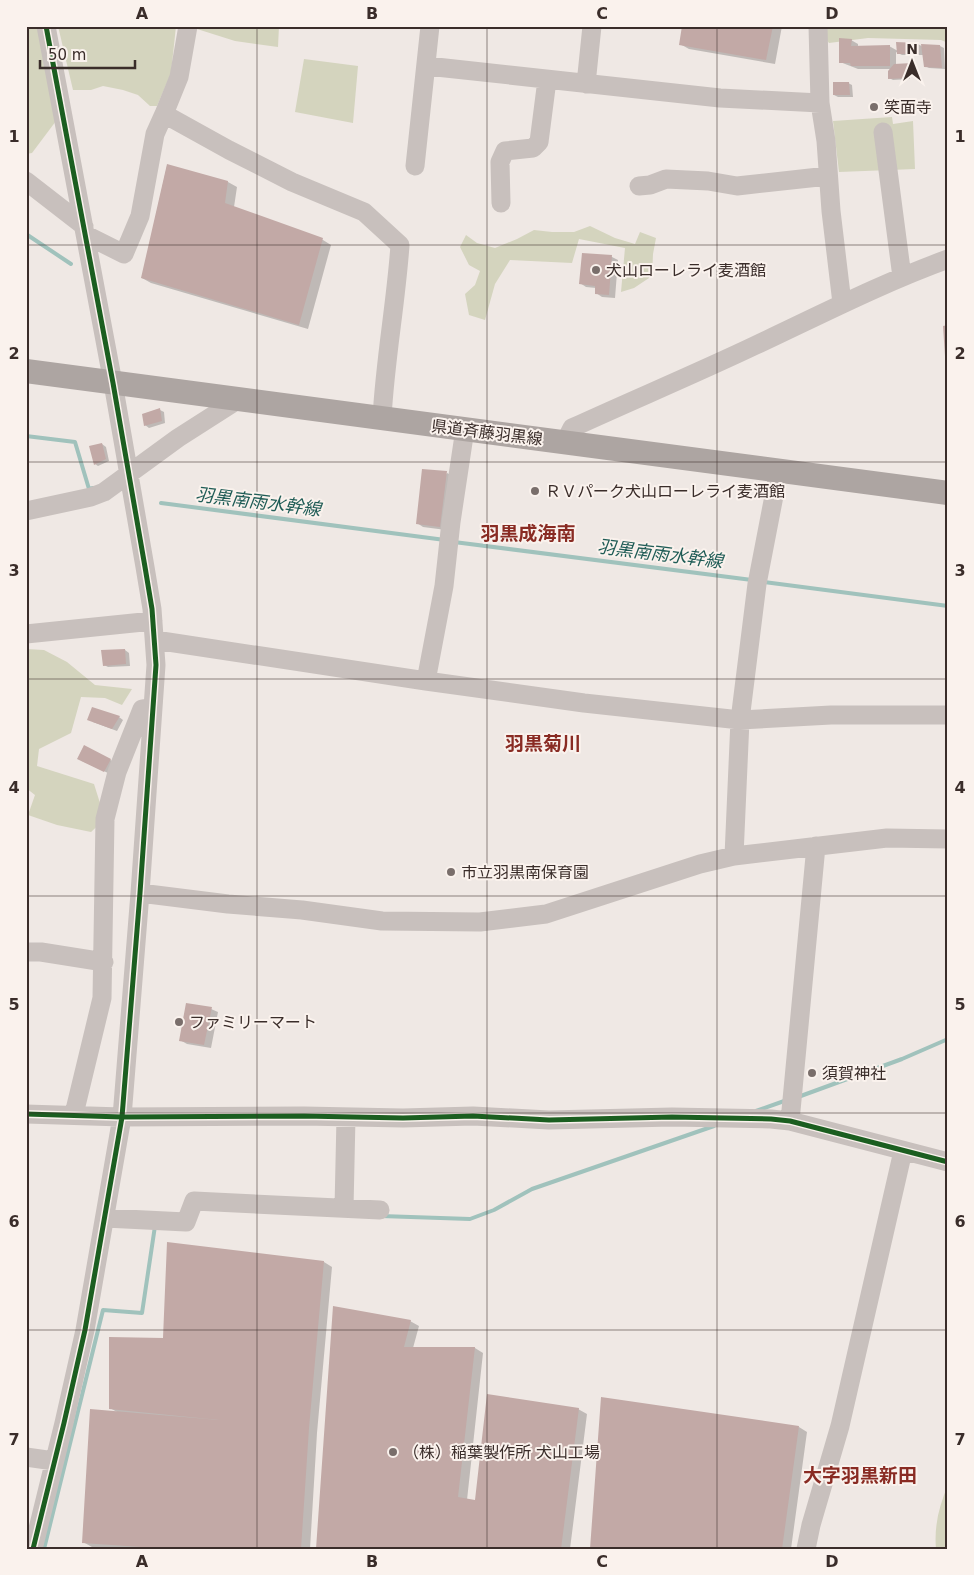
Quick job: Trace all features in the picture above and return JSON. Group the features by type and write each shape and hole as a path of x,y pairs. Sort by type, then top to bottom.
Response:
{"main road":[{"name":"県道斉藤羽黒線","path":"26,371 948,493"}],"street":[{"path":"32,1549 85,1330 122,1117 156,665 154,631 114,383 46,26"},
{"path":"26,181 85,231 124,254 140,216 155,134 179,77 188,26"},
{"path":"415,166 430,26"},
{"path":"586,84 592,26"},
{"path":"818,26 820,103 826,141 842,303"},
{"path":"427,66 720,98 820,103"},
{"path":"501,203 500,162 505,151 533,148 539,142 547,80"},
{"path":"164,114 292,182 364,212 400,245 398,278 384,376 382,418"},
{"path":"883,132 902,277"},
{"path":"639,186 650,185 666,179 708,181 737,186 828,176"},
{"path":"565,442 572,428 746,350 842,303 948,259"},
{"path":"26,511 91,497 104,492 178,438 239,400"},
{"path":"426,682 444,586 465,429"},
{"path":"734,856 740,720 758,580 779,470"},
{"path":"26,634 154,631 426,682 584,703 740,720 831,715 948,714"},
{"path":"74,1114 102,998 105,819 117,772 142,709 153,707"},
{"path":"140,893 228,904 302,910 382,921 480,922 546,914 700,864 734,856 887,838 948,839"},
{"path":"790,1121 816,846"},
{"path":"26,952 41,952 104,962"},
{"path":"26,1114 122,1117 403,1118 473,1116 549,1120 672,1117 771,1119 790,1121 948,1162"},
{"path":"344,1208 346,1117"},
{"path":"806,1549 811,1525 840,1426 903,1151"},
{"path":"105,1218 186,1222 194,1201 380,1210"},
{"path":"26,1456 54,1461"}],"green space":[{"path":"26,26 38,26 56,121 32,153 26,154"},
{"path":"58,26 176,26 171,73 157,106 150,106 138,95 103,86 91,90 73,90"},
{"path":"197,26 279,26 278,47 235,41 197,29"},
{"path":"824,26 948,26 948,43 941,40 868,38 829,43 822,34"},
{"path":"304,59 358,66 353,123 295,112"},
{"path":"892,117 893,124 913,121 915,169 839,172 833,121"},
{"path":"590,226 615,238 635,244 640,232 656,238 652,276 634,288 621,292 625,248 579,239 572,263 510,260 495,284 485,320 469,315 465,294 475,285 480,271 469,265 460,247 466,235 477,243 495,248 534,230 574,232"},
{"path":"26,649 44,650 67,662 95,685 132,689 122,705 105,698 81,697 71,733 39,749 37,766 94,784 105,819 91,832 57,825 28,815 35,795 26,788"},
{"path":"948,1485 948,1549 936,1549 938,1516"}],"building":[{"path":"682,26 773,26 766,60 679,45"},
{"path":"839,38 852,39 851,46 890,45 890,66 851,66 850,63 839,63"},
{"path":"896,42 918,43 919,54 897,54"},
{"path":"921,44 940,45 942,68 924,67"},
{"path":"912,63 912,71 906,71 906,78 888,79 888,71 894,64"},
{"path":"833,82 849,82 850,95 833,95"},
{"path":"167,164 228,181 225,203 323,238 299,325 141,278"},
{"name":"犬山ローレライ麦酒館","path":"582,253 612,255 609,295 595,294 595,286 579,284"},
{"path":"948,325 948,371 946,371 943,326"},
{"path":"160,408 162,421 144,426 142,414"},
{"path":"102,443 106,459 94,465 89,446"},
{"path":"422,469 447,471 440,527 416,524"},
{"path":"125,649 126,664 103,666 101,650"},
{"path":"92,707 120,716 112,729 87,720"},
{"path":"84,745 111,759 104,772 77,759"},
{"path":"186,1003 212,1007 204,1045 179,1041"},
{"path":"167,1242 324,1261 309,1428 301,1549 171,1549 82,1543 90,1409 219,1420 109,1409 109,1337 163,1338"},
{"name":"（株）稲葉製作所 犬山工場","path":"333,1306 411,1320 404,1347 475,1347 458,1497 475,1500 487,1394 579,1408 561,1549 316,1549"},
{"path":"601,1397 799,1426 782,1549 590,1549"}],"waterway":[{"path":"26,234 71,264"},
{"name":"羽黒南雨水幹線","path":"26,436 75,442 89,489 93,488"},
{"name":"羽黒南雨水幹線","path":"161,503 445,540"},
{"name":"羽黒南雨水幹線","path":"454,542 752,580"},
{"name":"羽黒南雨水幹線","path":"764,582 948,606"},
{"path":"798,1097 902,1059 948,1039"},
{"path":"756,1111 787,1100"},
{"path":"381,1216 470,1219 494,1210 532,1189 714,1126"},
{"path":"44,1549 103,1310 142,1313 155,1226"}],"cycle path":[{"path":"33,1549 85,1330 122,1117 156,665 152,609 145,567 113,383 46,26"},
{"path":"26,1114 122,1117 304,1116 403,1118 473,1116 549,1120 672,1117 771,1119 790,1121 948,1162"}],"place":[{"name":"笑面寺","path":"874,107"},
{"name":"犬山ローレライ麦酒館","path":"596,270"},
{"name":"ＲＶパーク犬山ローレライ麦酒館","path":"535,491"},
{"name":"市立羽黒南保育園","path":"451,872"},
{"name":"ファミリーマート","path":"179,1022"},
{"name":"須賀神社","path":"812,1073"},
{"name":"（株）稲葉製作所 犬山工場","path":"393,1452"}],"district":[{"name":"羽黒成海南","path":"528,533"},
{"name":"羽黒菊川","path":"543,743"},
{"name":"大字羽黒新田","path":"860,1475"}]}
